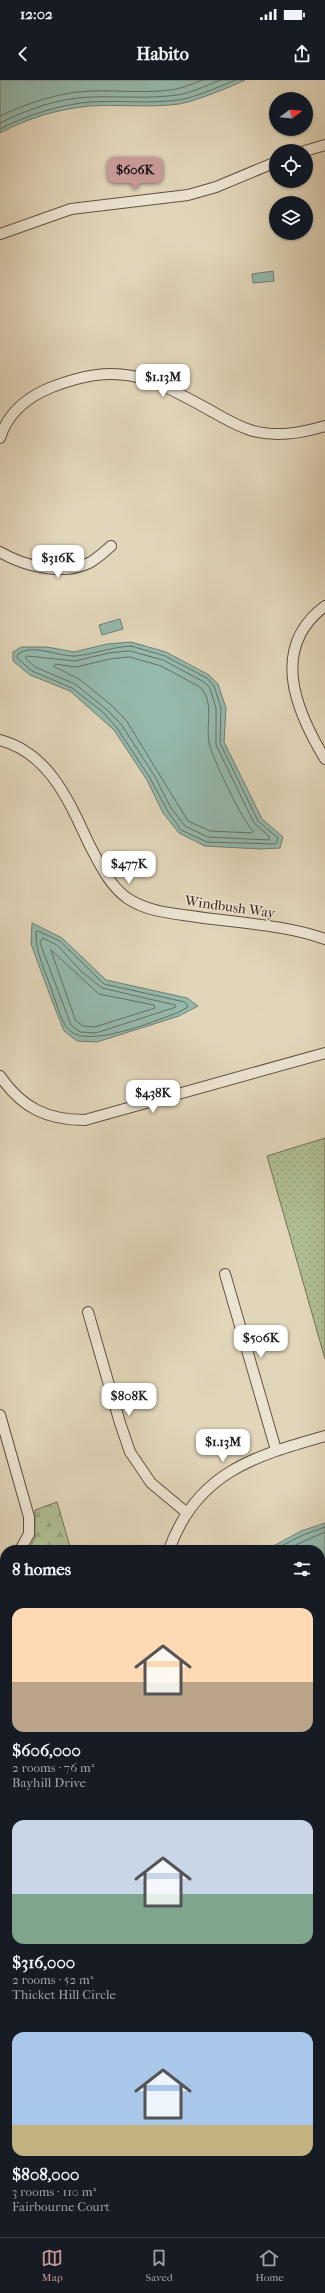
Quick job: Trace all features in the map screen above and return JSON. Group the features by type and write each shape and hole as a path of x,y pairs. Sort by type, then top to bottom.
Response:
{"street":[{"path":"313,149 325,145"},
{"path":"0,234 71,209 188,195 216,187 269,165"},
{"path":"0,438 12,413 36,393 81,378 115,373 137,376 156,382 227,420 251,430 292,434 325,426"},
{"path":"0,552 20,562 40,567 62,568 90,562 111,546"},
{"path":"325,606 317,612 305,628 296,647 292,670 293,688 299,709 325,759"},
{"name":"Windbush Way","path":"0,740 23,748 35,756 52,774 77,817 102,869 114,886 127,898 144,907 168,913 282,928 325,939"},
{"path":"0,1076 9,1089 39,1112 56,1119 85,1120 325,1053"},
{"path":"225,1274 276,1450"},
{"path":"88,1312 120,1423 130,1452 154,1486 187,1513"},
{"path":"0,1415 29,1517 29,1534 23,1545"},
{"path":"171,1545 187,1513 209,1488 231,1471 252,1458 325,1436"}],"green space":[{"path":"325,1138 325,1359 267,1156"},
{"path":"57,1502 70,1545 31,1545 35,1538 35,1510"}],"water":[{"path":"0,80 245,80 203,97 179,104 157,106 78,107 32,119 0,133"},
{"path":"273,271 274,281 253,283 252,274"},
{"path":"120,619 123,629 102,635 99,625"},
{"path":"131,642 166,652 209,675 218,684 226,708 224,742 262,819 283,837 280,848 260,849 205,846 179,833 163,813 147,780 114,730 70,691 30,675 13,661 13,652 21,647 47,647 74,652 107,644"},
{"path":"32,923 62,938 106,980 187,998 198,1006 179,1016 97,1042 77,1041 64,1031 51,998 31,944"},
{"path":"325,1523 325,1545 275,1545 301,1531"}]}
